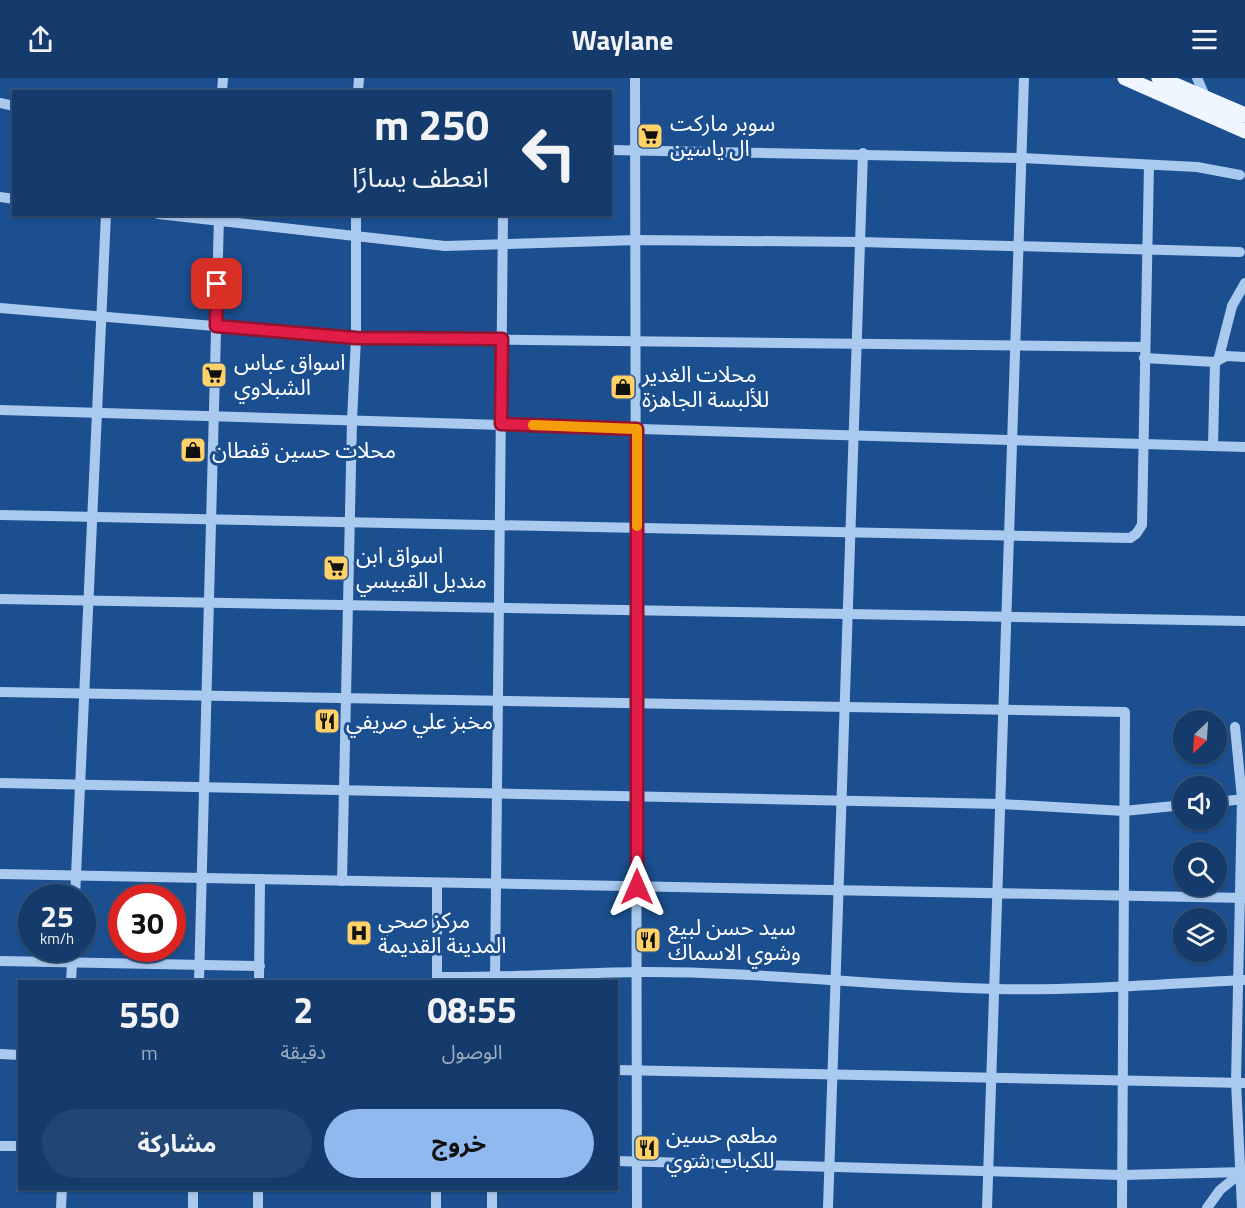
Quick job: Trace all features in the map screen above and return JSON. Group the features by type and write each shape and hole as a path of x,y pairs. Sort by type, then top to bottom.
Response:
{"main road":[{"path":"1125,78 1245,131"},
{"path":"1158,78 1205,96 1245,115"}],"street":[{"path":"635,78 637,150 637,1208"},
{"path":"987,1208 1024,78"},
{"path":"1197,78 1205,96"},
{"path":"612,150 863,153 1022,158 1197,167 1240,175"},
{"path":"828,1208 863,153"},
{"path":"0,515 1130,538 1142,525 1149,165"},
{"path":"76,884 106,216"},
{"path":"188,216 445,246 503,246 637,240 860,242 1240,252"},
{"path":"342,881 352,420 356,338 356,216"},
{"path":"495,980 503,216"},
{"path":"199,980 219,218"},
{"path":"1213,446 1217,360 1232,306 1245,283"},
{"path":"0,308 356,338 1016,345 1217,360 1245,357"},
{"path":"0,410 1245,447"},
{"path":"0,599 1007,619 1245,621"},
{"path":"0,692 1125,712 1122,1208"},
{"path":"1235,727 1244,799 1240,1083 1244,1171 1242,1208"},
{"path":"0,783 842,800 1001,804 1124,811 1173,806"},
{"path":"1227,801 1244,799"},
{"path":"0,874 1242,898"},
{"path":"260,879 260,980"},
{"path":"437,883 437,979 495,980 637,972 836,979 995,989 1123,987 1242,980"},
{"path":"0,961 18,961"},
{"path":"71,980 72,962 260,966"},
{"path":"0,1054 18,1054"},
{"path":"618,1070 1240,1083"},
{"path":"0,1146 18,1146"},
{"path":"618,1161 1122,1175 1244,1171"},
{"path":"1207,1208 1220,1190 1244,1171"},
{"path":"61,1208 62,1190"},
{"path":"193,1190 193,1208"},
{"path":"258,1190 258,1208"},
{"path":"436,1190 436,1208"},
{"path":"492,1190 492,1208"}],"slow traffic":[{"path":"533,425 637,429 637,526"}],"place":[{"name":"سوبر ماركت ال ياسين","path":"650,136"},
{"name":"اسواق عباس الشبلاوي","path":"214,375"},
{"name":"محلات الغدير للألبسة الجاهزة","path":"623,387"},
{"name":"محلات حسين قفطان","path":"193,450"},
{"name":"اسواق ابن منديل القبيسي","path":"336,568"},
{"name":"مخبز علي صريفي","path":"327,721"},
{"name":"مركز صحي المدينة القديمة","path":"359,933"},
{"name":"سيد حسن لبيع وشوي الاسماك","path":"648,940"},
{"name":"مطعم حسين للكباب شوي","path":"647,1148"}],"route":[{"path":"217,284 216,326 356,338 502,339 501,424 637,429 637,887"}]}
